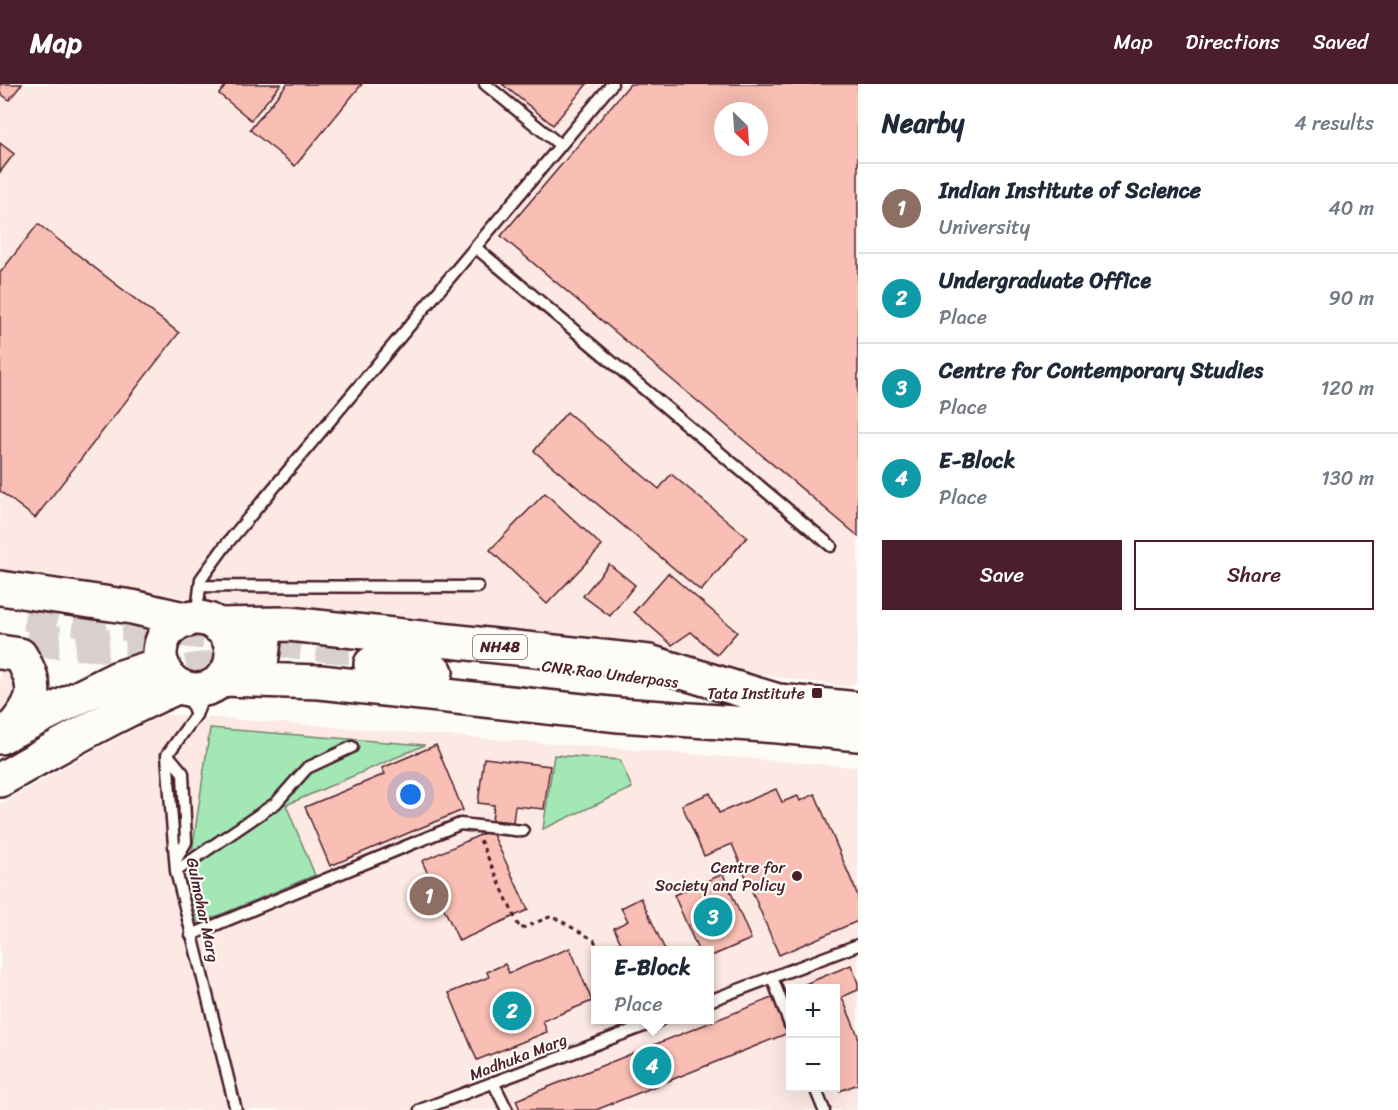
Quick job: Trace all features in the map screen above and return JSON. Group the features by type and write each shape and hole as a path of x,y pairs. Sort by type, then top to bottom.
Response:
{"highway":[{"path":"0,588 132,607 200,621 228,638 232,648 232,660 228,670 192,687 160,648 164,638 180,622 200,621"},
{"name":"NH48","path":"200,621 290,624 649,663 778,713 858,734"},
{"path":"259,680 266,624"},
{"path":"0,764 26,712 34,683 10,631"},
{"name":"CNR Rao Underpass","path":"370,657 596,690 778,713"},
{"name":"NH48","path":"14,738 118,678 192,687"},
{"name":"NH48","path":"0,780 133,706 192,687 259,680 320,682 619,715 778,713 858,709"}],"lane":[{"path":"485,84 560,145"},
{"path":"200,621 201,579 225,546 612,84"},
{"path":"475,247 831,546"},
{"path":"200,586 477,587"},
{"name":"Gulmohar Marg","path":"192,687 167,755 176,866 191,935 236,1110"},
{"path":"176,866 276,803 307,768 352,747"},
{"path":"191,935 460,824 523,831"},
{"path":"714,999 858,945"},
{"path":"772,977 786,1014"},
{"name":"Madhuka Marg","path":"420,1110 649,1024"},
{"path":"493,1082 507,1110"},
{"path":"817,1092 824,1110"}],"path":[{"path":"473,826 520,929 552,916 594,940 597,946"}],"shaded area":[{"path":"0,84 858,84 858,679 850,687 198,600 60,577 0,570"},
{"path":"0,663 14,678 13,697 5,720 0,723"},
{"path":"164,714 858,767 858,1110 0,1110 0,804 91,752"}],"green space":[{"path":"210,728 425,745 286,805 315,875 198,924 187,887"},
{"path":"554,755 620,760 632,788 543,829"}],"building":[{"path":"0,84 22,84 9,100 0,93"},
{"path":"227,84 281,84 251,120 219,94"},
{"path":"287,84 362,84 295,166 250,130"},
{"path":"502,84 587,84 553,125"},
{"path":"630,84 858,84 858,536 501,236"},
{"path":"0,143 14,154 0,172"},
{"path":"38,224 179,333 35,518 0,491 0,273"},
{"path":"567,412 659,489 671,474 747,537 701,591 534,451"},
{"path":"545,493 602,546 547,604 490,550"},
{"path":"609,564 635,585 610,616 583,596"},
{"path":"668,573 737,632 717,655 691,632 672,645 634,612"},
{"path":"436,745 463,810 330,866 305,807 385,774 382,768"},
{"path":"484,758 550,766 544,809 515,806 513,822 492,820 494,805 478,803"},
{"name":"Centre for Society and Policy","path":"776,789 782,802 798,796 800,801 815,794 858,896 858,921 779,955 732,844 704,856 682,805 710,793 719,813"},
{"path":"491,830 528,910 459,941 422,861"},
{"path":"723,874 751,939 714,955 714,946 696,946 674,895"},
{"path":"641,898 663,946 622,946 614,928 628,921 621,908"},
{"path":"570,948 591,1001 543,1021 547,1032 477,1060 449,993 489,977 487,972 505,964 509,973"},
{"path":"851,965 858,983 858,990 842,997 858,1036 858,1084 840,1091 840,984 805,984"},
{"path":"774,997 786,1028 786,1034 596,1110 520,1110 516,1100 706,1024 714,1024 714,1021"}],"tunnel":[{"path":"25,614 369,650"},
{"path":"27,640 145,648"},
{"path":"140,685 198,669 257,665"}],"place":[{"name":"Tata Institute","path":"817,693"},
{"name":"Centre for Society and Policy","path":"797,876"},
{"name":"Indian Institute of Science","path":"429,896"},
{"name":"Centre for Contemporary Studies","path":"713,917"},
{"name":"Undergraduate Office","path":"512,1011"},
{"name":"E-Block","path":"652,1066"}]}
